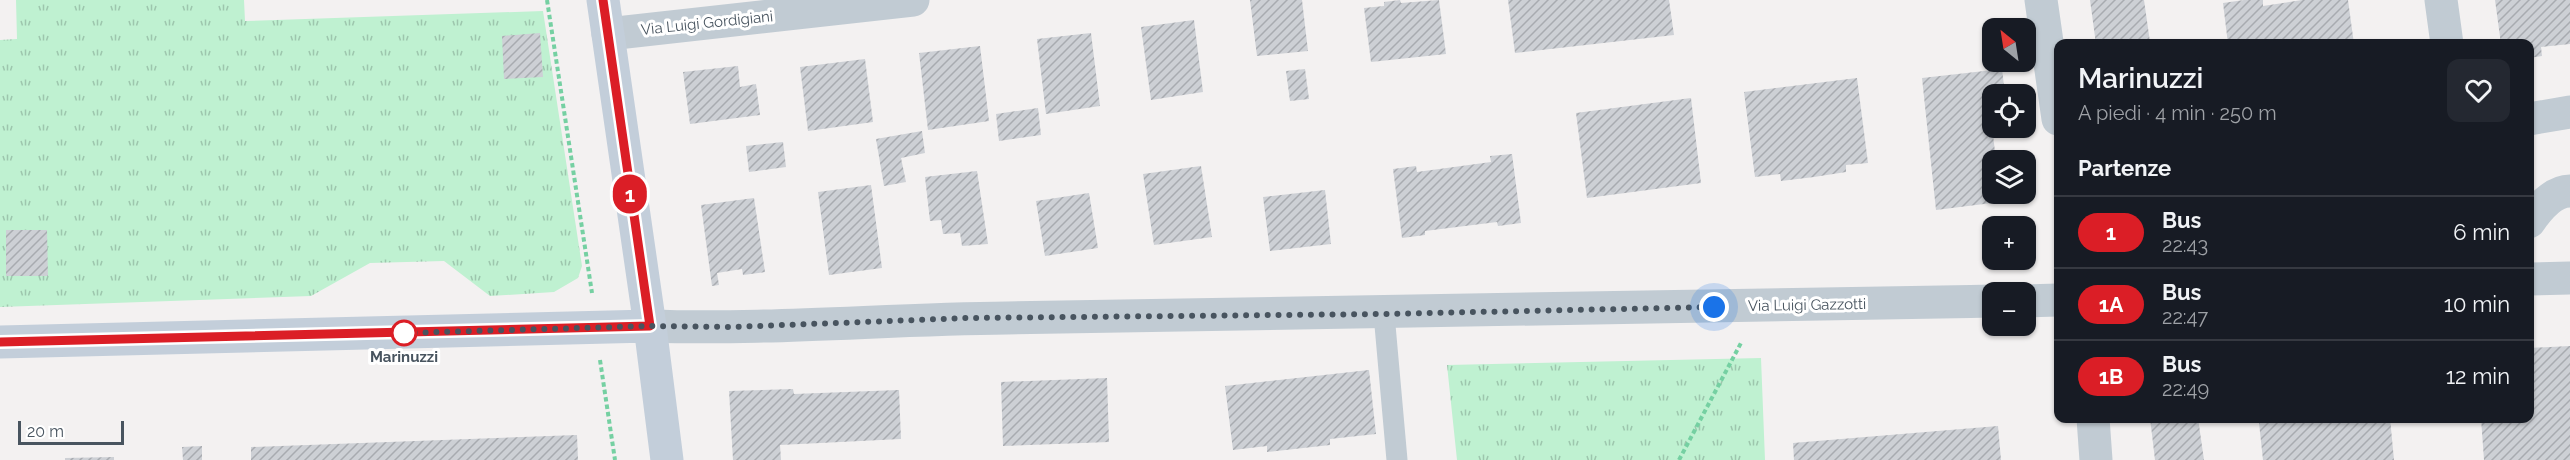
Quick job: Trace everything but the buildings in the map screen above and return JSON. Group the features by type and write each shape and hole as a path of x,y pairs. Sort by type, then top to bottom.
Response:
{"street":[{"path":"603,0 667,460"},
{"name":"Via Luigi Gordigiani","path":"608,34 913,0"},
{"path":"2041,0 2054,91"},
{"path":"2441,0 2445,39"},
{"path":"2534,118 2570,112"},
{"path":"2534,216 2546,203 2562,191 2570,191"},
{"path":"2534,279 2570,278"},
{"path":"2036,301 2054,300"},
{"name":"Via Luigi Gazzotti","path":"650,326 732,327 968,318 1383,314 1982,301"},
{"path":"0,342 650,326"},
{"path":"2093,423 2096,460"}],"lane":[{"path":"1383,314 1397,460"}],"path":[{"path":"547,0 615,460"},
{"path":"1679,460 1761,306"}],"green space":[{"path":"16,0 244,0 245,21 543,11 582,266 578,278 554,292 490,296 444,261 370,263 311,296 0,307 0,40 17,39"},
{"path":"1761,358 1765,460 1457,460 1447,365"}],"bus line":[{"name":"1","path":"0,342 650,326 603,0"}],"place":[{"name":"Marinuzzi","path":"404,333"}],"route":[{"path":"404,333 650,326 732,327 968,318 1383,314 1714,307"}]}
